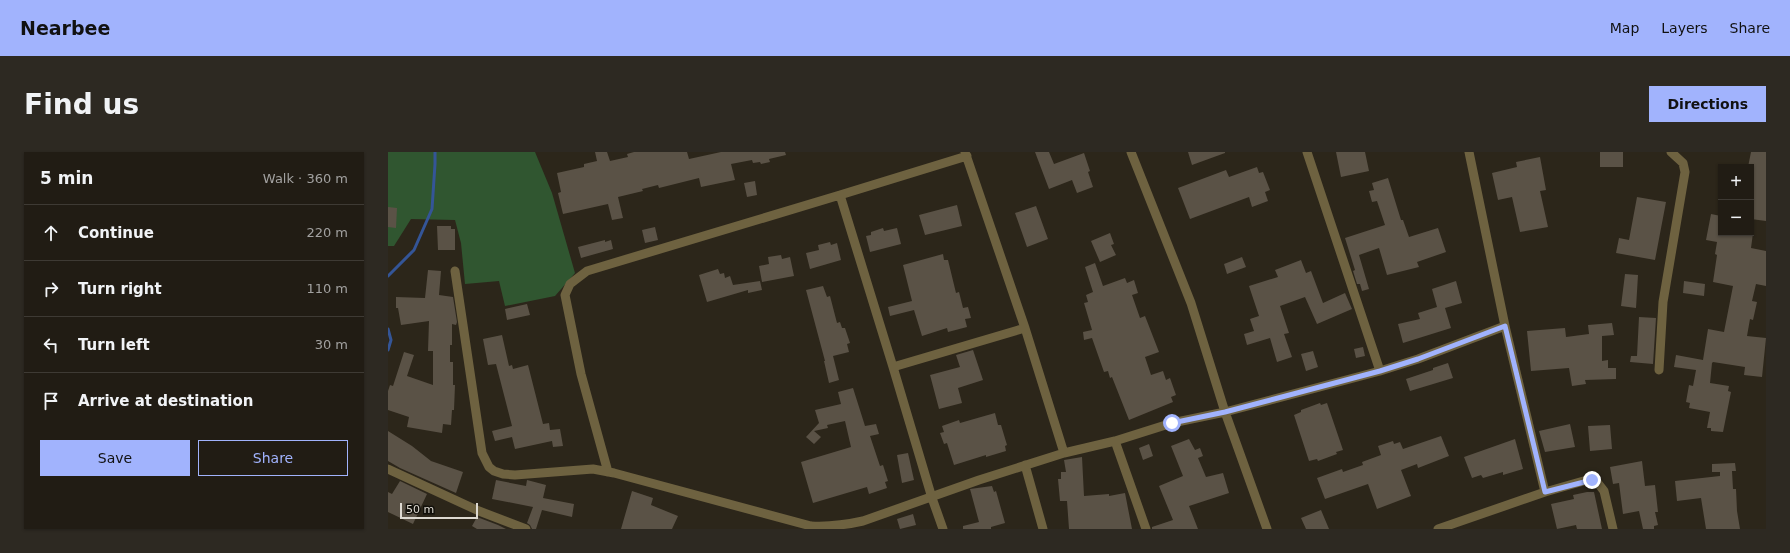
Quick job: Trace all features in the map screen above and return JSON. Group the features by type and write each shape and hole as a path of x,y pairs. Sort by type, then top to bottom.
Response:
{"street":[{"path":"1131,152 1191,303 1225,412 1267,529"},
{"path":"1307,152 1380,371"},
{"path":"1469,152 1505,326 1545,492"},
{"path":"1659,370 1662,302 1685,172 1683,163 1671,152"},
{"path":"608,472 581,374 565,295 570,284 587,271 840,195 966,154 1025,328 1064,454"},
{"path":"840,195 932,498 943,529"},
{"path":"455,271 482,453 489,467 494,471 515,475 593,469 811,526 826,527 863,522 1025,465 1115,441 1172,423 1225,412 1380,371 1418,359 1505,326"},
{"path":"893,367 1025,328"},
{"path":"1115,441 1146,529"},
{"path":"1025,465 1043,529"},
{"path":"388,469 479,511 526,529"},
{"path":"1438,529 1453,527 1545,492 1587,480 1597,482 1604,491 1613,529"}],"green space":[{"path":"388,152 535,152 552,193 575,273 555,296 505,306 499,281 465,284 461,243 455,220 411,219 394,246 388,246"}],"building":[{"path":"595,152 607,152 610,161 628,157 627,154 634,152 687,152 689,159 721,152 785,152 786,155 769,159 770,162 761,164 760,162 753,163 752,160 731,164 735,180 701,187 699,178 659,188 658,185 642,189 643,191 618,197 623,218 612,220 608,204 563,214 558,193 561,192 557,173 584,167 584,164 597,161"},
{"path":"1035,152 1049,152 1054,164 1084,153 1093,187 1077,193 1072,180 1049,189"},
{"path":"1188,152 1225,152 1225,153 1192,165"},
{"path":"1336,152 1365,152 1369,171 1341,177"},
{"path":"1600,152 1623,152 1623,167 1600,167"},
{"path":"1751,152 1766,152 1766,221 1754,219 1754,164 1749,164"},
{"path":"1540,157 1546,190 1540,191 1548,227 1520,232 1512,197 1498,200 1492,173 1517,167 1516,162"},
{"path":"1257,167 1259,173 1263,172 1270,190 1265,192 1268,201 1252,207 1249,197 1190,219 1178,188 1226,170 1229,177"},
{"path":"1388,178 1401,220 1403,220 1409,237 1438,228 1446,252 1417,262 1419,267 1387,275 1379,248 1359,255 1369,289 1362,291 1360,284 1357,284 1353,271 1355,270 1345,238 1385,225 1377,201 1372,202 1369,191 1374,190 1372,183"},
{"path":"755,181 757,195 747,197 744,183"},
{"path":"1637,197 1666,202 1655,260 1616,253 1619,238 1629,240"},
{"path":"957,205 962,226 925,235 919,215"},
{"path":"1036,206 1048,239 1027,247 1015,213"},
{"path":"388,207 397,208 396,228 388,227"},
{"path":"1711,214 1718,215 1718,236 1753,236 1751,248 1766,251 1766,286 1756,284 1752,301 1757,302 1753,320 1750,319 1747,336 1766,338 1762,377 1744,375 1745,367 1712,363 1710,383 1729,386 1728,391 1731,392 1723,432 1711,431 1711,428 1707,428 1710,412 1689,408 1690,403 1686,402 1689,385 1693,386 1696,370 1674,367 1676,355 1703,360 1708,329 1724,332 1733,286 1713,282 1717,255 1715,254 1717,242 1706,240"},
{"path":"437,226 451,226 451,229 455,229 455,250 438,250"},
{"path":"655,227 658,240 645,243 642,230"},
{"path":"883,228 884,231 897,228 901,244 870,252 866,236 871,235 871,232"},
{"path":"1110,233 1114,244 1111,245 1116,255 1100,262 1091,241"},
{"path":"605,240 605,242 611,240 613,249 581,258 578,247"},
{"path":"830,242 831,245 837,243 841,260 810,269 806,253 819,250 818,245"},
{"path":"943,254 944,260 948,260 956,293 959,292 963,308 968,307 971,318 965,319 967,327 948,332 947,328 922,336 914,310 890,316 888,307 912,301 903,265"},
{"path":"781,255 782,259 790,257 794,276 762,282 759,266 769,264 768,257"},
{"path":"1242,257 1246,267 1227,274 1224,264"},
{"path":"1301,260 1306,273 1311,271 1323,303 1345,293 1352,309 1317,324 1305,297 1280,306 1289,333 1284,334 1292,357 1277,362 1270,338 1247,345 1244,334 1254,331 1250,319 1259,316 1249,286 1278,277 1275,270"},
{"path":"1095,263 1103,286 1125,278 1127,283 1134,280 1138,293 1132,295 1140,318 1145,316 1159,352 1145,357 1151,375 1163,371 1166,380 1170,378 1176,395 1171,397 1173,402 1129,420 1112,377 1110,378 1108,371 1104,372 1092,338 1084,340 1083,332 1092,330 1084,303 1088,302 1086,295 1093,292 1085,267"},
{"path":"718,269 720,274 724,273 725,278 730,276 733,285 760,281 762,290 748,293 748,290 707,302 699,275"},
{"path":"428,270 441,271 439,295 453,297 457,322 456,325 452,324 452,345 450,345 450,362 453,362 453,385 455,385 454,410 452,410 451,425 443,424 442,433 407,427 409,417 388,410 388,391 390,385 393,386 404,352 414,355 407,376 433,385 433,351 428,351 429,321 401,325 398,308 396,308 396,297 425,298"},
{"path":"1625,274 1638,275 1636,308 1621,306"},
{"path":"1456,281 1462,303 1445,308 1451,328 1403,343 1398,324 1420,319 1418,313 1437,307 1432,289"},
{"path":"1684,281 1705,284 1704,296 1683,293"},
{"path":"823,286 827,297 830,296 837,323 840,322 842,328 845,328 850,343 847,344 849,352 833,356 839,380 829,383 825,361 806,290"},
{"path":"527,304 530,315 507,320 505,309"},
{"path":"1639,317 1656,318 1653,364 1630,362 1631,356 1637,356"},
{"path":"1612,323 1614,335 1602,336 1602,361 1608,360 1608,368 1616,368 1616,379 1585,380 1586,384 1572,386 1569,368 1531,371 1527,331 1565,328 1566,337 1589,334 1588,325"},
{"path":"502,335 509,366 512,365 513,369 528,365 543,424 549,423 550,430 560,429 563,446 553,447 552,441 515,449 512,437 495,441 492,431 512,426 496,364 488,365 483,339"},
{"path":"1363,347 1365,356 1356,358 1354,349"},
{"path":"973,350 983,380 958,388 962,403 939,409 930,375 960,367 956,355"},
{"path":"1313,351 1318,367 1306,371 1301,354"},
{"path":"1448,363 1453,378 1410,391 1406,379 1433,370 1433,368"},
{"path":"853,388 865,426 876,424 879,434 870,436 880,466 883,465 888,481 885,482 887,488 869,494 867,487 813,503 801,462 851,447 845,421 827,425 828,428 814,431 821,437 814,444 806,437 819,423 815,410 841,404 838,392"},
{"path":"1320,403 1321,405 1327,403 1343,450 1336,452 1337,454 1318,461 1317,459 1309,461 1294,415 1301,412 1301,410"},
{"path":"995,413 998,425 1001,425 1007,445 1005,446 1006,451 986,457 986,455 954,465 947,443 944,444 940,433 944,432 942,426 959,420 960,423"},
{"path":"1570,424 1575,447 1545,452 1539,431"},
{"path":"1610,425 1612,449 1590,451 1588,426"},
{"path":"388,431 412,446 431,461 463,472 456,493 400,468 388,461"},
{"path":"1441,436 1449,456 1418,468 1417,464 1401,470 1411,496 1377,509 1368,484 1325,499 1317,478 1342,469 1343,472 1363,465 1362,462 1381,455 1378,446 1393,441 1394,444 1400,442 1403,449"},
{"path":"1189,439 1195,450 1200,448 1203,456 1198,458 1206,477 1223,473 1229,493 1189,506 1198,529 1152,529 1152,527 1173,520 1159,486 1183,476 1171,446"},
{"path":"1515,439 1523,469 1503,475 1503,472 1483,478 1481,475 1472,478 1464,457"},
{"path":"1149,444 1153,456 1143,460 1139,448"},
{"path":"908,453 914,480 902,483 897,455"},
{"path":"1082,457 1084,496 1109,494 1109,496 1125,493 1132,529 1069,529 1067,501 1060,501 1058,479 1061,479 1061,472 1066,472 1064,460"},
{"path":"1642,461 1645,486 1655,485 1658,512 1655,512 1658,525 1654,526 1654,529 1643,529 1639,511 1623,514 1619,483 1613,484 1610,467"},
{"path":"1735,463 1736,471 1732,471 1733,489 1736,489 1740,529 1706,529 1701,498 1677,501 1675,481 1720,476 1720,472 1712,472 1712,464"},
{"path":"496,480 526,486 527,480 546,485 543,498 574,504 572,517 542,510 536,529 532,529 527,523 533,507 492,499"},
{"path":"400,481 427,494 413,524 388,512 388,492 392,494"},
{"path":"992,486 994,492 996,491 1005,523 991,527 991,529 963,529 963,526 979,522 970,489"},
{"path":"632,491 653,498 651,505 678,516 672,529 621,529"},
{"path":"1594,492 1602,529 1577,529 1576,525 1557,529 1551,504 1574,499 1573,495"},
{"path":"1321,510 1329,529 1306,529 1301,518"},
{"path":"913,514 916,525 900,529 897,519"},
{"path":"477,517 506,529 477,529 472,526"}],"waterway":[{"path":"388,276 414,250 432,209 435,152"},
{"path":"388,329 391,340 388,350"}],"route":[{"path":"1172,423 1225,412 1380,371 1418,359 1505,326 1545,492 1587,480 1592,480"}]}
